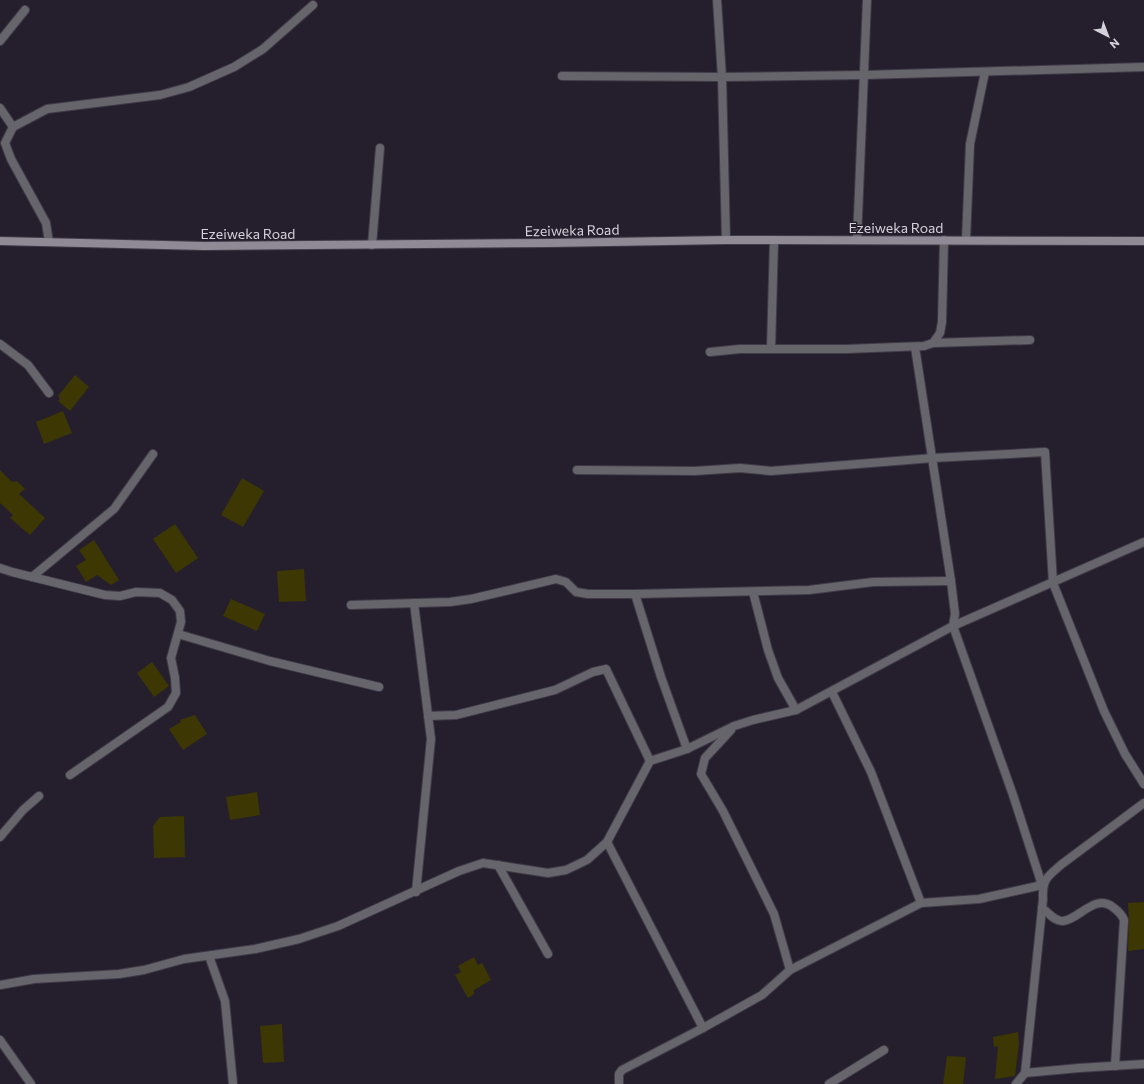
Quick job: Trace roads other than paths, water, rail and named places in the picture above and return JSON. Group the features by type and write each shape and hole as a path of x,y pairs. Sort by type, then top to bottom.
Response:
{"main road":[{"name":"Ezeiweka Road","path":"0,241 204,246 372,246 726,240 1144,241"}],"street":[{"path":"718,0 722,77 726,240"},
{"path":"857,240 867,0"},
{"path":"49,242 46,223 11,159 5,144 13,127 47,109 160,95 189,87 234,67 263,49 313,5"},
{"path":"0,41 25,10"},
{"path":"562,76 722,77 864,75 1144,67"},
{"path":"966,240 970,144 985,72"},
{"path":"0,108 13,127"},
{"path":"372,246 380,148"},
{"path":"771,349 774,240"},
{"path":"934,343 940,334 942,322 944,240"},
{"path":"710,352 740,349 846,349 899,346 915,347 934,343 1030,340"},
{"path":"0,344 28,365 49,393"},
{"path":"915,347 951,581 955,614 953,626 1014,795 1042,885 1042,908 1026,1074 1016,1084"},
{"path":"578,470 695,471 740,468 771,471 933,458 1045,452 1053,583 1104,710 1125,754 1144,784"},
{"path":"32,577 114,509 153,454"},
{"path":"0,985 34,979 119,974 144,970 184,959 209,956 299,939 338,926 416,892 472,865 483,863 548,873 566,870 587,860 607,842 650,761 687,748 734,726 796,710 953,626 1144,542"},
{"path":"0,568 105,595 120,596 136,592 160,593 172,600 180,612 181,622 170,658 175,678 176,693 168,707 70,775"},
{"path":"351,604 414,603 471,599 556,579 566,582 576,592 588,594 809,590 873,582 951,581"},
{"path":"753,592 768,650 778,678 796,710"},
{"path":"635,594 661,677 687,748"},
{"path":"414,603 430,738 416,892"},
{"path":"178,634 270,661 379,687"},
{"path":"428,716 456,715 555,690 594,672 606,669 650,761"},
{"path":"832,692 871,772 921,903"},
{"path":"734,726 705,758 701,774 723,811 774,914 790,970"},
{"path":"0,837 23,810 39,796"},
{"path":"619,1084 619,1074 622,1070 703,1028 762,995 790,970 921,903 978,899 1042,885 1050,874 1062,864 1144,803"},
{"path":"607,842 703,1028"},
{"path":"498,865 548,954"},
{"path":"1042,908 1056,920 1062,921 1093,905 1104,903 1110,904 1123,916 1124,920 1115,1066"},
{"path":"209,956 225,1002 233,1084"},
{"path":"0,1040 31,1084"},
{"path":"829,1084 884,1050"},
{"path":"1026,1074 1144,1064"}]}
